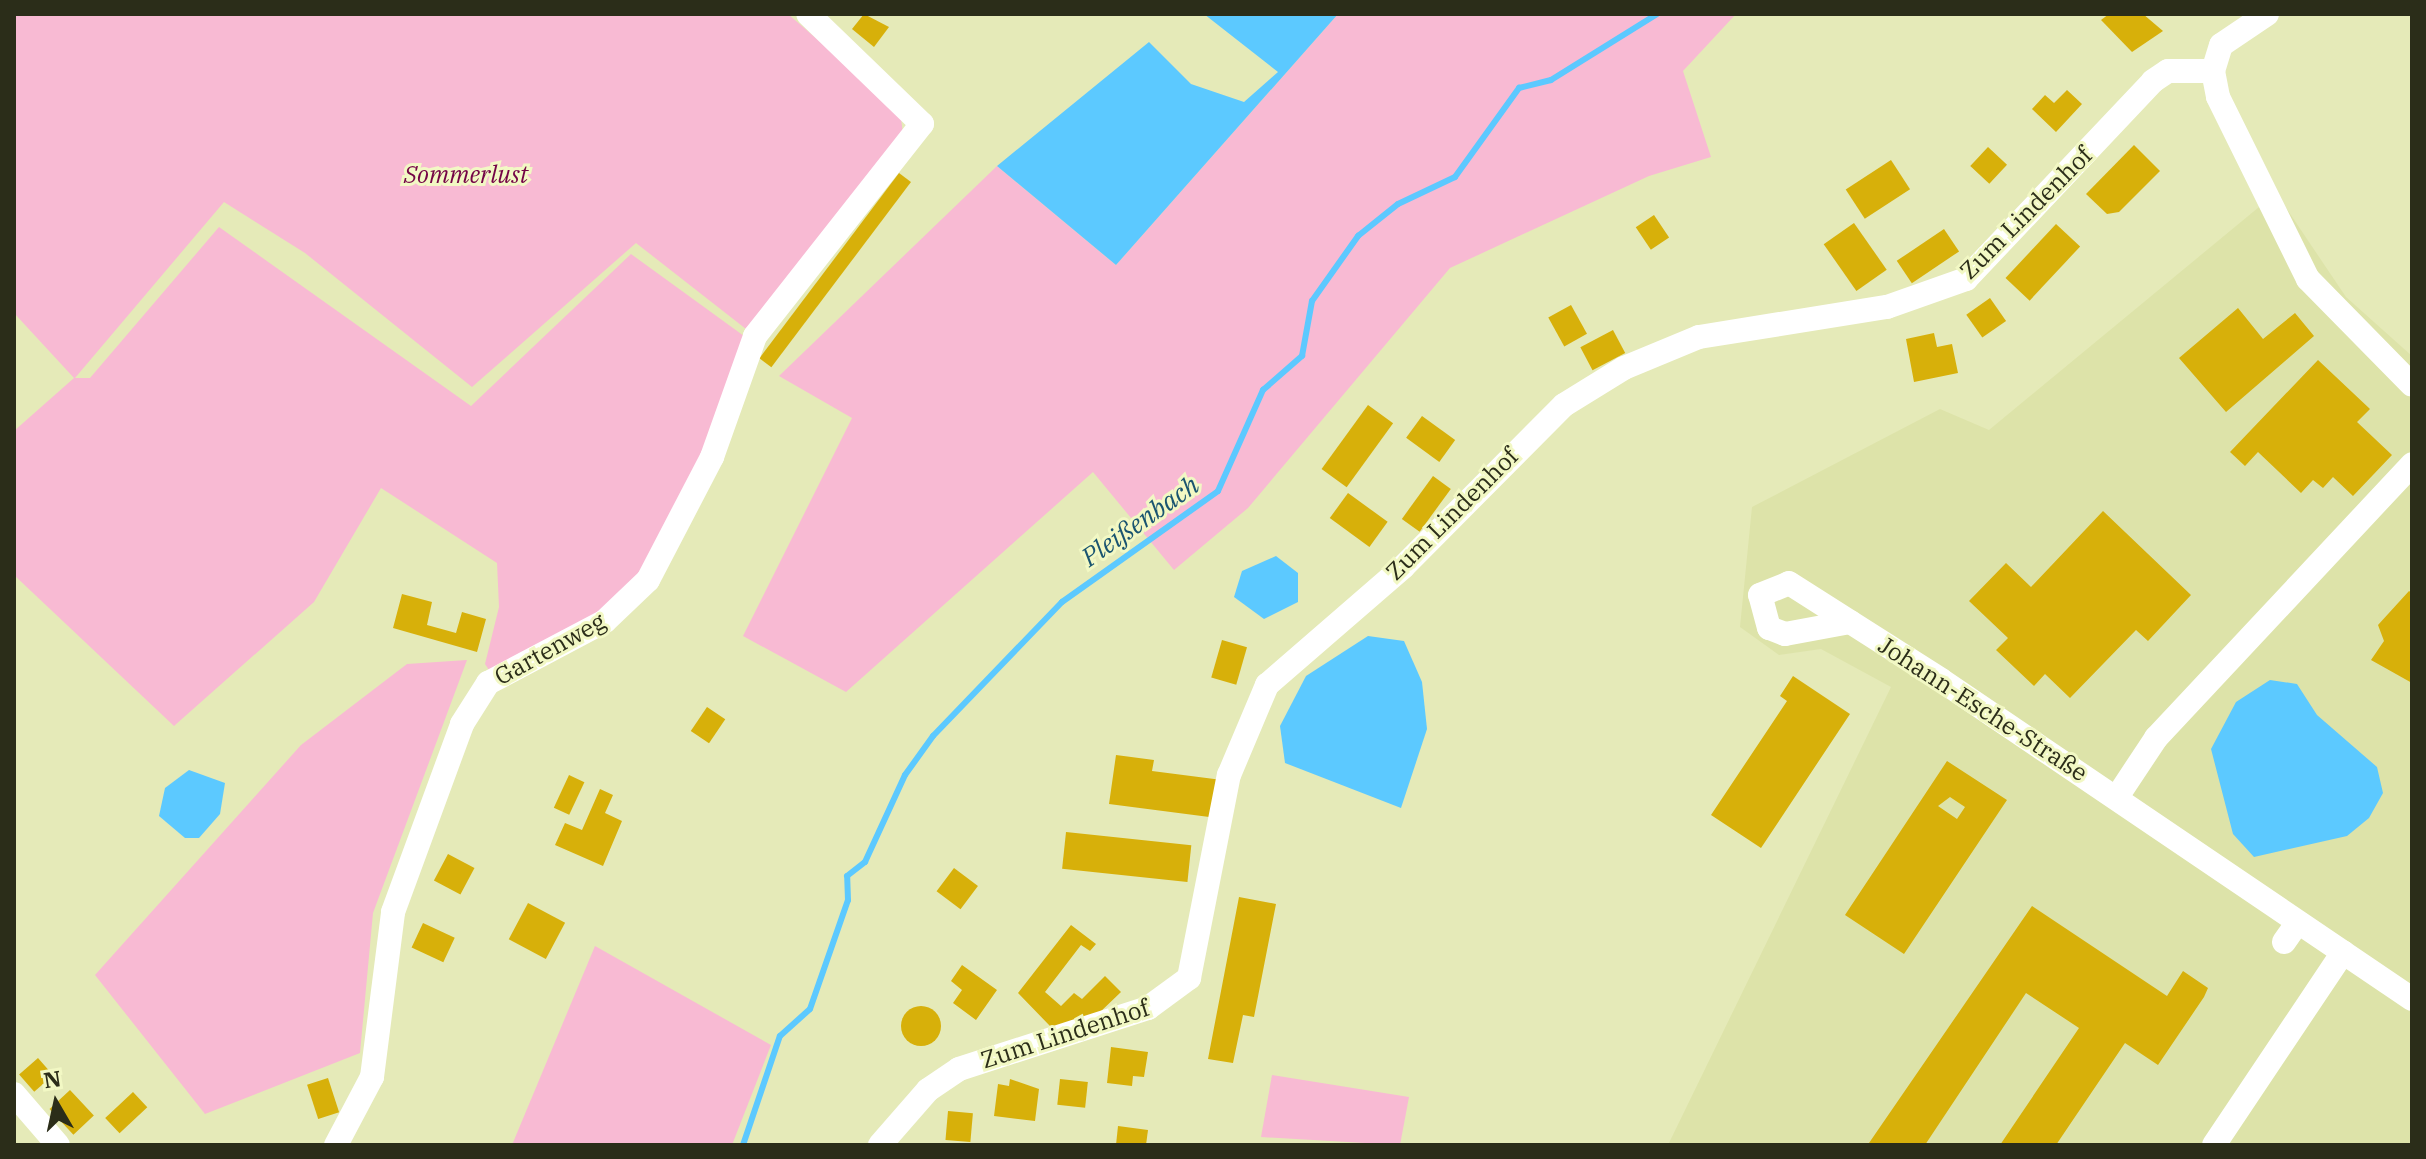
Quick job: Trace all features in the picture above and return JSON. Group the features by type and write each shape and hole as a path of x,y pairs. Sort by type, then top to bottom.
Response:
{"street":[{"name":"Gartenweg","path":"336,1145 372,1077 393,912 462,724 488,683 605,621 648,580 712,457 755,336 922,124 808,14"},
{"path":"2267,14 2230,34 2213,71 2270,212 2308,279 2412,385"},
{"name":"Zum Lindenhof","path":"880,1145 928,1090 959,1069 1148,1008 1189,978 1229,775 1267,685 1403,567 1564,405 1624,368 1699,337 1887,307 1966,279 2153,81 2168,71 2213,71"},
{"path":"2117,797 2156,738 2276,596 2322,566 2412,464"},
{"name":"Johann-Esche-Straße","path":"1850,622 1918,658 2412,999"},
{"path":"2284,942 2298,922"},
{"path":"2214,1145 2343,952"},
{"path":"14,1094 58,1145"}],"shaded area":[{"path":"2276,193 2346,297 2412,356 2412,1145 1668,1145 1891,687 1821,649 1779,655 1740,627 1752,507 1940,409 1989,430"}],"green space":[{"name":"Sommerlust","path":"14,14 788,14 900,111 903,134 746,329 636,243 472,387 305,253 224,202 75,378 90,378 219,227 471,406 631,254 744,336 707,453 641,581 600,619 491,673 485,664 499,607 497,563 381,488 314,602 174,726 14,575 14,431 74,378 14,313"},
{"path":"1338,14 1736,14 1683,71 1711,157 1649,176 1450,268 1248,508 1174,570 1093,472 846,692 743,636 852,418 779,376 997,166 1116,265"},
{"path":"467,660 373,913 360,1053 205,1114 95,975 301,745 407,664"},
{"path":"595,946 771,1045 732,1145 512,1145"},
{"path":"1272,1075 1409,1097 1400,1145 1261,1137"}],"water":[{"path":"1204,14 1338,14 1116,265 997,166 1149,42 1191,84 1244,102 1278,72"},
{"path":"1276,556 1298,573 1298,602 1264,619 1234,597 1242,571"},
{"path":"1368,636 1404,641 1422,682 1427,729 1401,808 1285,763 1280,726 1306,676"},
{"path":"2270,680 2297,684 2317,715 2377,767 2383,793 2369,818 2347,836 2254,857 2233,834 2211,749 2236,702"},
{"path":"189,770 225,783 220,814 199,838 185,838 159,816 165,788"}],"building":[{"path":"864,14 889,27 874,47 852,29"},
{"path":"2109,14 2143,14 2163,31 2132,52 2101,20"},
{"path":"2067,90 2082,104 2056,132 2032,109 2045,95 2054,103"},
{"path":"2134,145 2160,171 2119,212 2107,214 2086,194"},
{"path":"1988,147 2007,165 1989,184 1970,166"},
{"path":"1891,160 1910,189 1865,219 1846,189"},
{"path":"899,173 911,182 771,367 759,358"},
{"path":"1654,215 1669,237 1651,250 1636,227"},
{"path":"1854,223 1887,270 1856,291 1824,244"},
{"path":"2056,224 2080,247 2030,301 2006,278"},
{"path":"1944,229 1959,251 1912,283 1897,261"},
{"path":"1990,298 2006,321 1982,338 1966,315"},
{"path":"1571,305 1587,334 1564,346 1548,318"},
{"path":"2238,308 2263,339 2295,313 2314,336 2226,412 2179,358"},
{"path":"1613,330 1625,353 1593,370 1580,347"},
{"path":"1934,333 1937,347 1952,344 1958,373 1914,382 1906,339"},
{"path":"2318,360 2370,409 2357,422 2392,455 2353,496 2333,477 2323,488 2313,480 2301,493 2258,452 2245,466 2230,452"},
{"path":"1368,405 1393,423 1347,487 1322,469"},
{"path":"1422,416 1455,440 1439,462 1406,438"},
{"path":"1433,476 1451,489 1420,532 1402,519"},
{"path":"1348,493 1388,522 1369,547 1330,518"},
{"path":"2103,511 2191,595 2148,641 2136,630 2070,698 2045,674 2034,686 1996,650 2008,638 1969,601 2006,563 2031,587"},
{"path":"2409,591 2412,593 2412,683 2371,660 2384,641 2378,625"},
{"path":"402,594 432,602 427,625 456,633 462,612 486,619 477,652 393,628"},
{"path":"1222,640 1247,647 1236,685 1211,677"},
{"path":"1793,676 1850,714 1761,848 1711,815 1787,701 1780,696"},
{"path":"707,707 725,719 709,743 691,731"},
{"path":"1116,755 1154,760 1152,771 1222,780 1217,818 1109,804"},
{"path":"1947,761 2007,800 1904,954 1845,915","holes":["1950,797 1965,807 1957,819 1938,806"]},
{"path":"569,775 584,782 569,815 554,808"},
{"path":"600,789 613,795 605,813 622,821 603,866 555,845 565,823 582,830"},
{"path":"1066,832 1191,845 1187,882 1062,869"},
{"path":"448,854 474,868 460,895 434,880"},
{"path":"954,868 978,886 961,909 937,891"},
{"path":"1239,897 1276,904 1254,1017 1243,1015 1233,1063 1208,1059"},
{"path":"528,903 565,923 546,959 509,939"},
{"path":"2032,906 2167,996 2183,971 2208,988 2204,997 2158,1065 2125,1043 2056,1145 2000,1145 2079,1028 2026,993 1925,1145 1869,1143"},
{"path":"423,923 455,938 443,962 412,947"},
{"path":"1071,925 1096,944 1090,951 1081,945 1045,992 1061,1006 1074,993 1082,999 1105,976 1121,992 1097,1015 1064,1029 1050,1026 1018,993"},
{"path":"962,965 997,990 976,1020 953,1003 962,990 951,981"},
{"path":"921,1006 935,1012 941,1026 935,1040 921,1046 907,1040 901,1026 907,1012"},
{"path":"1111,1047 1148,1052 1144,1077 1133,1076 1132,1086 1107,1083"},
{"path":"38,1058 53,1075 34,1092 19,1074"},
{"path":"328,1078 339,1112 318,1119 307,1085"},
{"path":"1010,1079 1039,1089 1035,1121 994,1116 998,1084 1009,1086"},
{"path":"1060,1079 1088,1082 1085,1108 1057,1105"},
{"path":"70,1090 94,1116 73,1135 50,1109"},
{"path":"133,1092 147,1107 120,1133 105,1118"},
{"path":"948,1111 973,1113 970,1142 945,1140"},
{"path":"1118,1126 1148,1130 1146,1145 1116,1145"}],"waterway":[{"name":"Pleißenbach","path":"743,1145 780,1036 810,1009 848,900 847,876 865,862 905,775 933,736 1062,602 1218,491 1263,390 1302,356 1312,301 1358,236 1398,204 1455,177 1519,88 1551,80 1657,14"}]}
